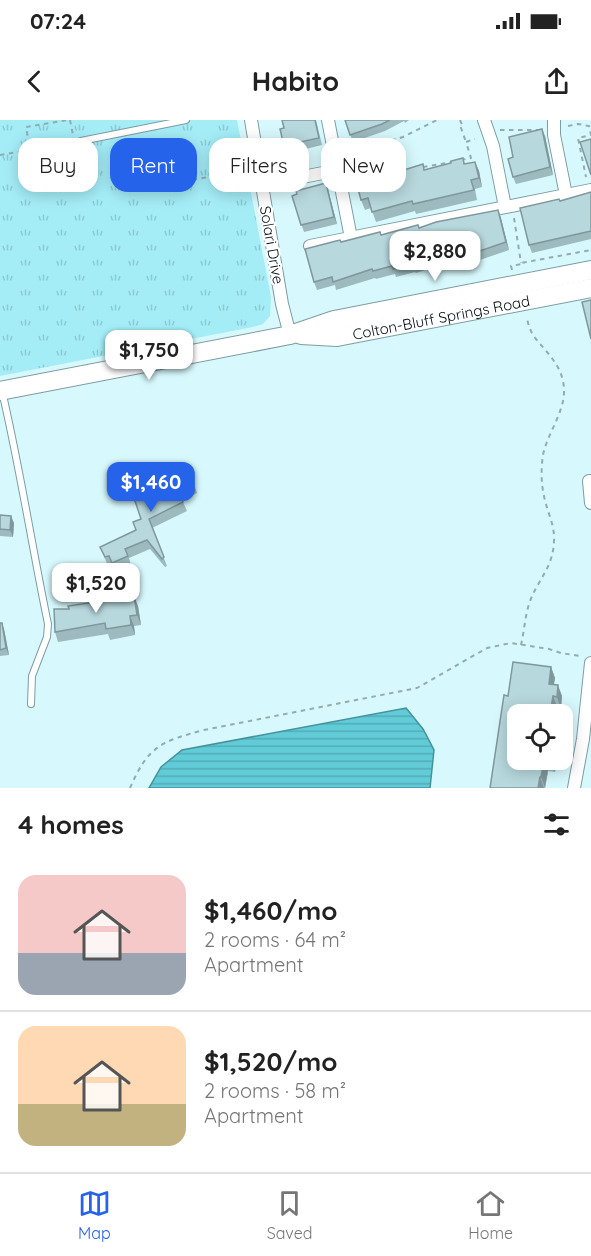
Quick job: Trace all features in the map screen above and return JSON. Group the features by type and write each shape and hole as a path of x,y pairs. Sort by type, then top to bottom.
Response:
{"street":[{"name":"Solari Drive","path":"251,120 254,138"},
{"path":"328,120 332,138"},
{"path":"484,120 493,146 509,212"},
{"path":"558,124 554,135 566,195"},
{"path":"310,246 509,212 589,187"},
{"name":"Solari Drive","path":"263,192 282,304 290,334"},
{"path":"342,192 351,238"},
{"name":"Colton-Bluff Springs Road","path":"1,391 290,334 334,320 591,270"},
{"name":"Colton-Bluff Springs Road","path":"290,334 337,337 591,288"},
{"path":"590,481 591,503"},
{"path":"574,788 583,739 586,659"}],"lane":[{"path":"96,138 186,120"},
{"path":"1,391 15,449 48,624 47,637 32,676 31,704"}],"path":[{"path":"2,155 30,150 26,128 67,120"},
{"path":"400,138 437,120"},
{"path":"416,169 471,158 460,120"},
{"path":"578,124 582,120"},
{"path":"558,124 589,126 591,135 578,138 589,187"},
{"path":"499,130 545,131"},
{"path":"466,142 481,137"},
{"path":"577,170 584,171"},
{"path":"509,212 521,262"},
{"path":"514,266 522,264 521,262 591,250"},
{"path":"521,645 529,604 549,569 552,558 554,527 544,497 541,471 547,440 561,410 564,395 563,380 558,368 551,355 531,331 525,313"},
{"path":"130,788 147,757 170,739 204,730 417,688 487,648 511,643 586,659"}],"green space":[{"path":"0,120 237,120 240,138 209,138 209,192 251,192 271,297 270,316 263,324 0,376"}],"shaded area":[{"path":"406,708 423,729 434,750 430,788 149,788 161,767 182,750"}],"building":[{"path":"282,120 315,120 319,138 309,140 309,138 282,138 280,129 284,128"},
{"path":"345,120 390,120 350,135"},
{"path":"542,129 550,167 513,177 508,159 513,157 509,137"},
{"path":"591,139 591,175 580,142"},
{"path":"463,158 464,164 475,162 479,178 471,180 474,190 413,204 412,201 372,212 368,198 361,200 359,192 406,192 406,169 423,164 424,170 451,163 451,161"},
{"path":"321,184 321,192 328,192 334,217 301,225 292,196 297,194 296,192 309,192 309,188"},
{"path":"591,192 591,231 529,245 520,208 559,199 560,201"},
{"path":"498,210 506,242 471,254 470,250 434,263 433,259 393,269 392,266 373,271 372,269 333,282 332,277 314,282 305,249 380,232 381,235 418,225 419,228 436,222"},
{"path":"591,300 591,339 582,302"},
{"path":"185,465 194,484 178,492 183,502 149,519 164,557 162,559 147,540 125,549 128,556 112,563 109,556 105,557 100,547 136,530 133,522 141,519 134,498 153,492 149,484 159,478 158,476"},
{"path":"0,515 11,516 10,530 0,529"},
{"path":"134,596 137,615 130,616 131,625 106,629 105,623 55,632 54,609 69,609 68,606"},
{"path":"0,623 2,623 6,648 0,650"},
{"path":"513,662 551,667 549,684 558,685 557,697 553,696 552,704 507,704 507,770 542,770 538,788 490,788 504,695 508,696"}]}
